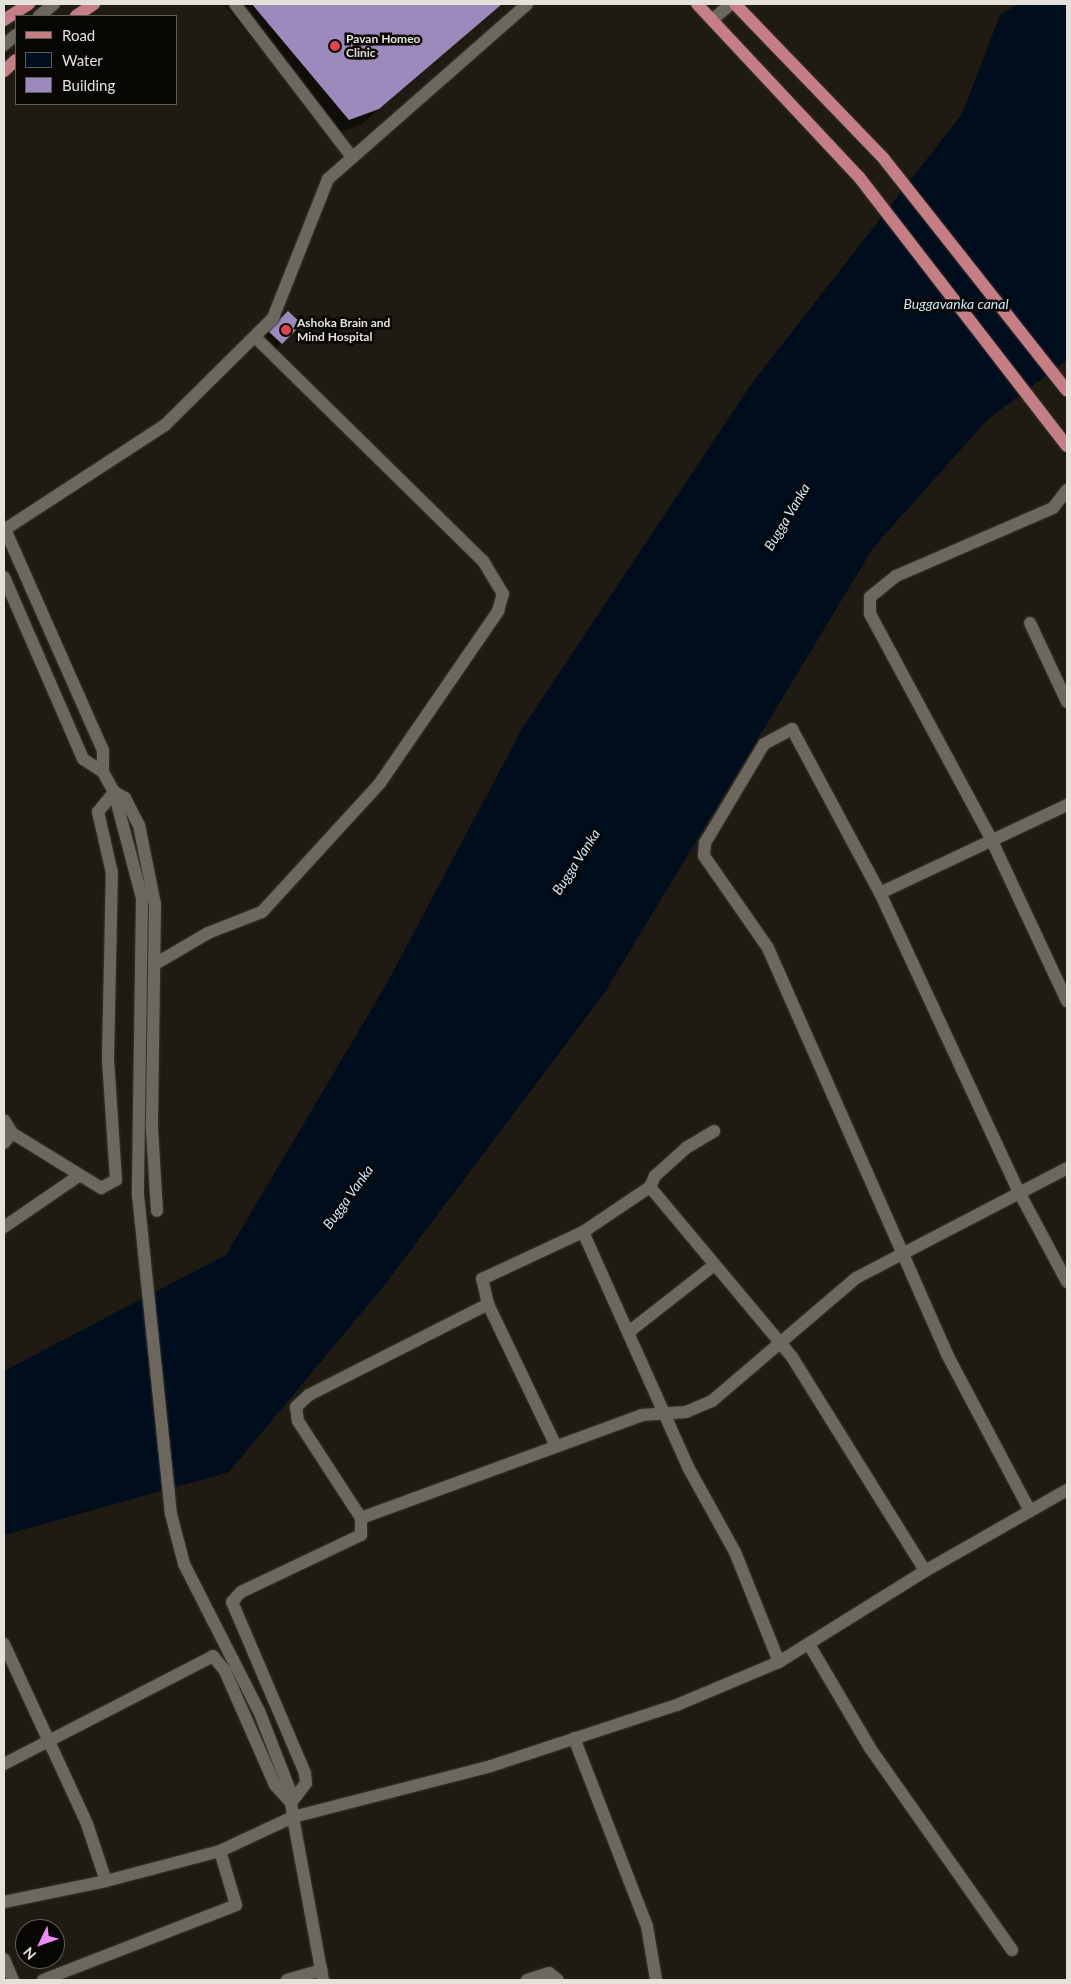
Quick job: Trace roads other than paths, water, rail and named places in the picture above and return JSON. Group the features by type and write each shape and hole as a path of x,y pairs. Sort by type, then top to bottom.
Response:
{"main road":[{"path":"4,20 29,4"},
{"path":"78,15 94,4"},
{"path":"697,4 860,177 1044,410 1067,446"},
{"path":"733,4 884,159 1067,391"},
{"path":"4,71 15,61"}],"street":[{"path":"40,15 54,4"},
{"path":"235,4 352,157"},
{"path":"103,772 103,750 4,529 165,425 255,337 273,318 328,179 527,4"},
{"path":"712,20 733,4"},
{"path":"4,45 15,36"},
{"path":"155,964 208,933 262,912 380,783 498,611 503,594 482,561 255,337"},
{"path":"1067,490 1053,508 896,576 870,597 870,614 992,841 1067,1001"},
{"path":"4,577 83,759 103,772 114,792 142,898 138,1195 171,1514 184,1564 259,1711 291,1803 322,1975 287,1980"},
{"path":"1030,623 1067,702"},
{"path":"1030,1511 947,1354 900,1252 768,948 704,856 704,843 764,744 792,730 880,893 1019,1192 1067,1282"},
{"path":"114,792 125,798 139,825 155,904 152,1129 157,1211"},
{"path":"4,1120 8,1138 80,1175 101,1188 116,1180 108,1058 112,873 98,812 114,792"},
{"path":"880,893 1067,805"},
{"path":"555,1444 488,1304 482,1279 583,1232 650,1187 686,1148 714,1131"},
{"path":"361,1518 555,1444 642,1415 686,1412 712,1401 856,1278 900,1252 1067,1168"},
{"path":"4,1227 80,1175"},
{"path":"650,1187 713,1266 779,1342 925,1571"},
{"path":"583,1232 630,1331 666,1414 735,1552 779,1662"},
{"path":"630,1331 713,1266"},
{"path":"291,1803 306,1783 305,1773 232,1602 242,1592 349,1544 361,1535 361,1518 298,1421 296,1407 309,1395 488,1304"},
{"path":"4,1902 106,1882 220,1850 293,1817 491,1766 677,1704 779,1662 810,1646 925,1571 1067,1490"},
{"path":"4,1644 87,1824 106,1882"},
{"path":"810,1646 870,1748 1012,1950"},
{"path":"4,1764 214,1656 225,1671 275,1785 291,1803"},
{"path":"574,1738 647,1926 656,1980"},
{"path":"43,1980 236,1905 220,1850"},
{"path":"4,1959 13,1980"},
{"path":"527,1980 550,1973 558,1980"}],"water":[{"name":"Buggavanka canal","path":"1019,4 1067,4 1067,360 988,419 873,548 605,992 383,1287 229,1472 4,1535 4,1371 226,1255 387,983 523,727 752,383 962,114 1000,15"}],"place":[{"name":"Pavan Homeo Clinic","path":"335,46"},
{"name":"Ashoka Brain and Mind Hospital","path":"286,330"}],"water label":[{"name":"Bugga Vanka","path":"787,517"},
{"name":"Bugga Vanka","path":"576,862"},
{"name":"Bugga Vanka","path":"348,1197"}]}
